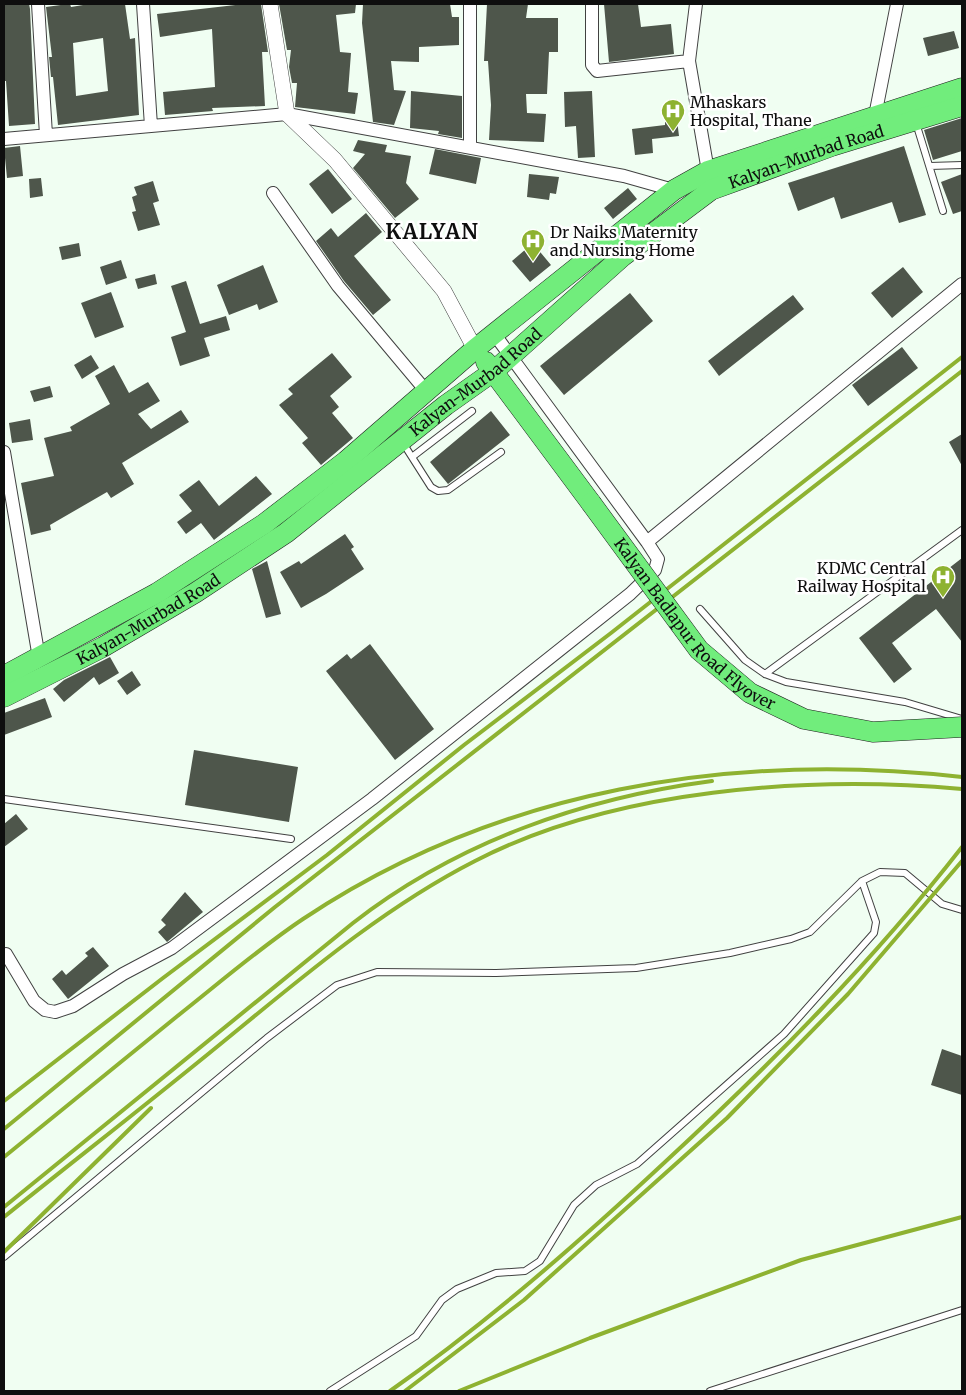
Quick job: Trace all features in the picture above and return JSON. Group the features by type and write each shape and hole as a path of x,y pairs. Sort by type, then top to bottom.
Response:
{"main road":[{"name":"Kalyan-Murbad Road","path":"4,676 157,593 221,553 346,461 475,349 495,335 674,190 706,186 832,138 872,126 962,88"},
{"name":"Kalyan-Murbad Road","path":"872,126 916,122 962,106"},
{"name":"Kalyan-Murbad Road","path":"4,697 103,647 195,593 286,533 407,450 446,405 503,386 512,356 623,256 706,186"},
{"name":"Kalyan Badlapur Road Flyover","path":"475,349 699,650 750,693 804,719 873,732 962,727"}],"street":[{"path":"38,4 46,136"},
{"path":"143,4 151,126"},
{"path":"270,4 288,114 335,160 444,291 475,349"},
{"path":"470,4 470,147"},
{"path":"592,4 592,65 597,71 689,61"},
{"path":"4,139 288,114 624,176 674,190 706,186 689,61 696,4"},
{"path":"872,126 898,4"},
{"path":"273,193 338,286 426,391"},
{"path":"647,542 962,284"},
{"path":"4,956 6,954 34,1001 45,1010 55,1012 73,1006 124,974 172,948 372,799 630,594 658,565 658,559 647,542 495,335"},
{"path":"4,452 39,658"}],"lane":[{"path":"916,122 943,211"},
{"path":"930,166 962,165"},
{"path":"472,411 407,450 432,487 444,492 501,452"},
{"path":"765,674 962,530"},
{"path":"700,610 745,660 765,674 786,682 905,702 962,719"},
{"path":"4,798 291,839"},
{"path":"4,1257 267,1038 337,985 377,972 496,973 636,968 730,953 791,939 810,932 862,881 880,872 905,873 942,904 962,910"},
{"path":"330,1391 416,1336 442,1300 457,1289 496,1273 525,1271 540,1262 574,1205 596,1185 637,1164 784,1034 874,933 876,922 862,881"},
{"path":"710,1391 962,1310"}],"building":[{"path":"4,4 29,4 35,124 9,126 6,81 4,81"},
{"path":"68,4 71,7 89,4 125,4 130,39 135,38 139,115 58,125 53,77 51,77 49,57 52,57 46,7","holes":["103,38 108,91 76,96 73,43"]},
{"path":"244,4 261,4 268,52 262,52 265,106 212,108 213,111 165,115 163,92 215,87 212,29 160,37 157,14"},
{"path":"279,4 356,4 355,13 336,15 340,52 351,53 348,92 358,93 355,114 295,107 297,83 292,83 289,67 291,50 287,50"},
{"path":"363,4 450,4 452,17 459,17 459,45 419,47 419,62 391,61 394,90 406,91 394,125 373,122 362,23"},
{"path":"487,4 528,4 526,18 558,18 558,52 549,52 547,94 526,94 527,113 546,114 544,142 489,140 491,105 488,61 484,61"},
{"path":"604,4 638,4 641,27 671,24 674,54 609,62"},
{"path":"954,31 959,48 928,56 923,38"},
{"path":"411,91 462,96 462,138 438,134 439,131 410,128"},
{"path":"592,91 595,157 578,158 576,126 565,127 564,92"},
{"path":"962,118 962,151 933,160 924,130"},
{"path":"677,120 679,136 652,139 653,153 635,155 632,129 665,125 665,122"},
{"path":"358,140 387,145 385,152 411,156 406,183 419,199 395,218 353,168 365,154 353,151"},
{"path":"20,146 23,176 7,178 4,148"},
{"path":"904,146 926,215 899,223 892,202 841,219 834,197 798,211 788,183"},
{"path":"435,149 481,158 476,184 429,174"},
{"path":"328,169 352,199 332,214 309,184"},
{"path":"529,174 559,177 556,194 550,193 549,200 527,197"},
{"path":"962,174 962,211 953,214 941,182"},
{"path":"41,178 43,196 30,198 29,179"},
{"path":"153,181 159,201 153,203 160,225 138,231 132,212 136,211 132,197 137,195 134,187"},
{"path":"628,188 637,199 613,219 604,208"},
{"path":"366,213 382,232 354,256 391,300 373,315 344,281 316,241 331,228 338,237"},
{"path":"79,243 81,256 62,260 59,247"},
{"path":"536,247 551,265 530,282 512,261 526,249 529,253"},
{"path":"121,260 127,278 106,285 100,267"},
{"path":"263,265 278,302 259,310 257,304 229,315 217,285"},
{"path":"903,267 923,292 892,318 871,293"},
{"path":"155,274 157,284 138,289 135,279"},
{"path":"186,281 200,324 226,316 230,330 204,338 210,356 180,366 171,337 186,332 171,286"},
{"path":"111,292 124,327 95,338 81,303"},
{"path":"630,293 653,321 564,395 540,366"},
{"path":"793,295 804,309 719,376 708,361"},
{"path":"902,347 918,368 868,406 852,385"},
{"path":"332,353 352,377 330,396 339,407 332,413 353,438 321,465 302,443 308,438 279,405 293,394 288,389"},
{"path":"91,355 99,368 82,379 74,365"},
{"path":"114,365 129,393 148,382 160,401 138,414 151,429 181,410 189,422 122,463 134,484 111,498 107,492 50,525 51,530 31,535 21,483 54,476 44,438 72,431 70,427 110,404 95,376"},
{"path":"50,386 53,397 34,402 30,391"},
{"path":"491,411 510,435 448,484 430,462"},
{"path":"30,419 33,440 12,443 9,423"},
{"path":"962,434 962,466 949,442"},
{"path":"256,476 272,494 214,540 201,523 186,534 177,522 192,511 179,495 199,480 219,506"},
{"path":"345,534 354,547 351,549 364,569 301,608 280,572 299,561 301,564"},
{"path":"962,558 962,642 936,609 892,643 912,669 894,683 859,638"},
{"path":"267,561 281,614 266,618 252,569"},
{"path":"370,644 434,729 395,760 326,671 347,654 351,659"},
{"path":"110,657 119,673 99,685 94,677 64,702 53,689 64,680"},
{"path":"132,671 141,685 127,695 117,681"},
{"path":"45,698 52,717 4,735 4,713"},
{"path":"194,750 298,767 289,822 185,805"},
{"path":"16,814 28,829 4,847 4,824"},
{"path":"185,892 203,912 167,942 158,932 166,925 161,920"},
{"path":"93,947 109,966 68,999 52,979 62,970 66,975 88,956 85,953"},
{"path":"942,1049 962,1056 962,1095 931,1085"}],"railway":[{"path":"4,1101 163,978 327,855 464,745 611,633 962,357"},
{"path":"4,1129 275,907 962,371"},
{"path":"4,1157 270,942 303,919 378,875 456,838 537,810 619,790 704,776 789,770 876,770 962,777"},
{"path":"4,1207 353,923 393,894 435,869 478,847 523,828 569,812 616,799 712,781"},
{"path":"4,1217 310,971 374,923 440,880 475,861 530,837 588,817 650,803 713,793 840,784 903,785 962,789"},
{"path":"390,1391 462,1338 532,1281 705,1125 820,1011 857,971 893,931 962,847"},
{"path":"405,1391 524,1300 727,1118 848,994 962,861"},
{"path":"4,1252 151,1108"},
{"path":"459,1391 590,1338 801,1260 962,1217"}],"place":[{"name":"Mhaskars Hospital, Thane","path":"673,132"},
{"name":"Dr Naiks Maternity and Nursing Home","path":"533,262"},
{"name":"KDMC Central Railway Hospital","path":"943,598"}],"district":[{"name":"KALYAN","path":"432,231"}]}
